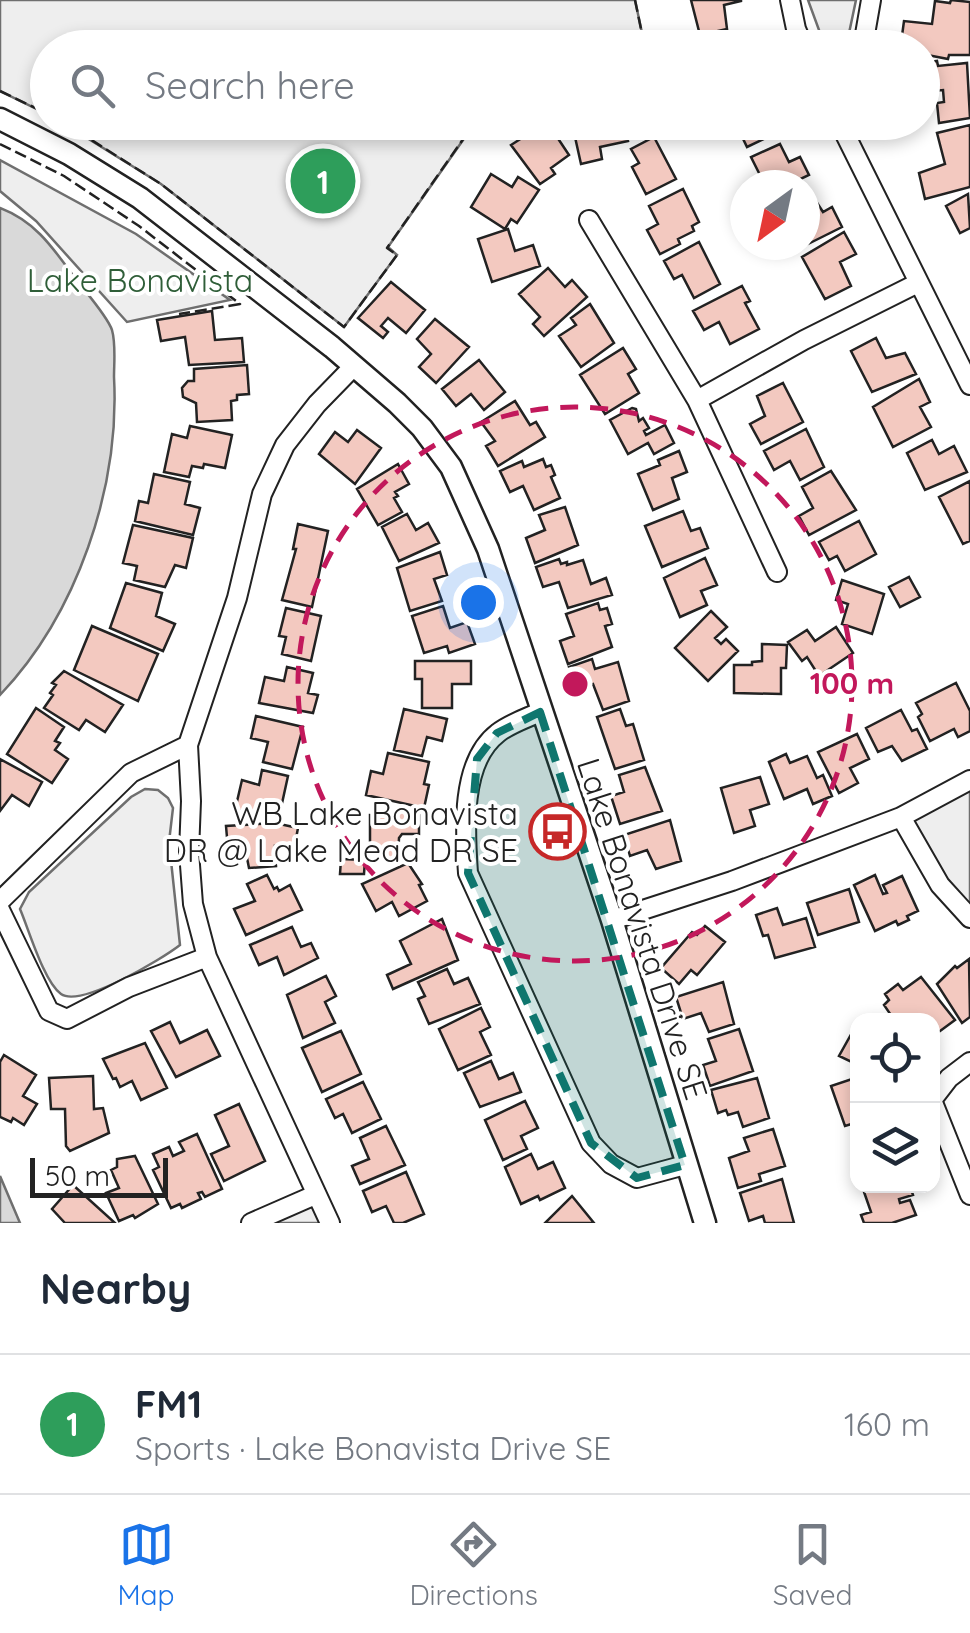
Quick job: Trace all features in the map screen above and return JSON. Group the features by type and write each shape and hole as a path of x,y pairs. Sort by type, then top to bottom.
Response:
{"street":[{"path":"790,0 796,30"},
{"path":"866,30 871,0"},
{"name":"Lake Bonavista Drive SE","path":"0,119 30,134"},
{"name":"Lake Bonavista Drive SE","path":"41,140 140,198 354,366 422,428 451,466 488,549 612,920 705,1223"},
{"path":"849,140 970,385"},
{"path":"589,220 697,400 776,572"},
{"path":"697,400 918,283"},
{"path":"330,1223 207,958 192,887 188,745 237,598 262,494 285,446 317,404 354,366"},
{"path":"540,712 497,733 477,759 465,836 468,873 590,1143 611,1164 637,1178 685,1164"},
{"path":"0,901 131,773 188,745"},
{"path":"612,920 732,881 901,817 970,780"},
{"path":"901,817 940,885 970,918"},
{"path":"0,910 50,1010 67,1019 129,987 207,958"},
{"path":"940,1090 970,1062"},
{"path":"933,1103 970,1195"},
{"path":"251,1223 315,1196"}],"highlighted area":[{"path":"540,712 685,1165 637,1178 591,1143 468,873 477,759 497,733"}],"green space":[{"path":"0,0 635,0 641,30 30,30 30,106 0,91"},
{"path":"808,0 856,0 850,30 819,30"},
{"path":"90,140 463,140 388,247 397,255 344,327 161,184"},
{"name":"Lake Bonavista","path":"0,160 136,234 230,300 127,322 36,221 0,191"},
{"path":"540,712 685,1165 637,1178 611,1164 485,914 465,836 477,759"},
{"path":"970,780 970,918 901,817"},
{"path":"145,789 158,790 173,808 169,842 180,945 103,988 86,994 61,994 43,967 20,909 29,892 131,797"},
{"path":"315,1195 330,1223 251,1223"}],"shaded area":[{"name":"Lake Bonavista","path":"0,208 32,227 57,253 109,324 115,353 110,462 88,547 51,627 0,695"},
{"path":"0,1176 20,1223 0,1223"}],"building":[{"path":"691,0 741,0 724,5 727,29 699,30"},
{"path":"935,1 970,2 970,55 949,55 948,59 940,57 940,30 903,30 904,21 932,24"},
{"path":"967,63 970,118 940,123 943,90 940,90 940,66"},
{"path":"970,125 970,187 925,199 919,173 945,164 940,132"},
{"path":"519,140 559,140 569,155 551,168 555,174 540,184 511,145"},
{"path":"576,140 628,140 600,147 602,159 581,164"},
{"path":"656,140 676,179 646,194 632,167 639,163 631,149"},
{"path":"744,140 762,140 747,147"},
{"path":"780,144 789,162 800,157 806,170 758,170 751,157"},
{"path":"491,174 512,187 518,177 539,190 517,223 511,219 505,229 471,207"},
{"path":"683,189 699,222 692,226 694,231 678,239 680,244 660,254 647,230 658,224 649,206"},
{"path":"968,194 970,228 960,233 946,206"},
{"path":"820,207 823,212 832,207 842,227 820,238"},
{"path":"508,229 515,251 533,245 540,266 492,282 478,239"},
{"path":"844,232 856,254 840,262 851,286 825,299 804,260 820,260 820,246"},
{"path":"699,242 720,284 694,298 682,275 674,279 664,261"},
{"path":"548,268 565,287 572,280 587,297 544,336 533,324 540,317 519,294"},
{"path":"391,282 425,310 406,333 388,318 381,326 388,332 383,338 358,318"},
{"path":"742,286 750,301 745,303 759,329 730,344 719,322 704,330 693,311"},
{"path":"590,304 614,343 581,367 559,336 576,325 571,318"},
{"path":"212,311 215,340 242,338 244,362 189,365 185,337 161,341 157,320"},
{"path":"435,319 469,347 436,383 419,367 431,354 417,339"},
{"path":"876,338 886,358 905,353 916,374 872,392 851,351"},
{"path":"623,348 636,369 628,374 639,393 605,414 580,375"},
{"path":"479,360 505,392 484,410 471,394 456,406 442,389"},
{"path":"247,365 249,394 237,395 237,400 231,401 232,420 197,422 196,403 183,397 182,388 188,381 194,381 194,369"},
{"path":"919,379 930,402 920,407 931,427 893,447 873,407"},
{"path":"783,383 803,422 761,444 750,424 765,416 757,396"},
{"path":"515,401 530,425 536,422 545,437 498,466 486,446 495,441 481,422"},
{"path":"636,409 639,421 643,418 649,428 644,431 646,435 665,425 674,443 654,454 648,443 628,454 610,420"},
{"path":"190,426 232,435 225,468 192,466 189,477 164,472 172,434 187,438"},
{"path":"806,429 824,467 800,480 790,461 774,470 764,451"},
{"path":"357,430 381,448 355,484 319,454 335,432 348,442"},
{"path":"932,440 939,454 954,446 967,472 925,490 907,453"},
{"path":"679,451 687,472 672,478 679,499 653,510 638,474"},
{"path":"543,459 546,467 551,465 555,475 551,477 560,498 534,510 523,486 510,492 500,471 522,461 524,467"},
{"path":"398,464 409,484 395,492 402,512 378,525 357,489"},
{"path":"831,471 856,510 809,535 799,516 813,508 802,487"},
{"path":"154,474 190,482 185,504 200,508 193,535 135,521 139,501 148,503"},
{"path":"970,481 970,541 963,544 939,497"},
{"path":"565,507 578,545 535,563 526,538 545,530 539,515"},
{"path":"683,511 691,531 700,528 708,548 662,567 645,526"},
{"path":"407,514 416,530 428,523 439,543 399,561 382,527"},
{"path":"859,521 876,554 845,571 837,556 829,560 819,542"},
{"path":"298,524 328,531 312,607 282,600 296,549"},
{"path":"133,525 193,538 186,568 175,565 165,587 134,580 137,566 123,563"},
{"path":"440,552 447,575 434,579 442,601 410,611 397,568"},
{"path":"705,558 717,585 701,591 707,605 680,617 664,578"},
{"path":"559,559 567,565 583,560 591,584 606,578 612,595 568,608 559,582 543,587 536,567"},
{"path":"909,577 920,597 900,607 889,587"},
{"path":"842,580 884,594 872,634 842,624 848,604 836,600"},
{"path":"126,583 162,593 156,616 175,624 163,651 110,628"},
{"path":"598,603 600,610 607,608 612,624 605,626 612,647 568,664 560,641 574,636 566,614"},
{"path":"443,606 450,628 467,622 475,644 449,653 447,646 424,653 412,616"},
{"path":"286,608 321,616 311,661 282,654 286,637 279,636"},
{"path":"711,611 727,627 715,638 721,644 726,639 738,651 708,681 675,648"},
{"path":"92,626 158,654 138,701 74,670"},
{"path":"836,627 853,653 819,676 807,657 802,661 788,642 807,630 815,641"},
{"path":"762,644 787,645 786,668 781,668 781,694 734,693 734,665 762,661"},
{"path":"592,659 595,669 618,662 629,701 603,710 593,684 576,689 569,667"},
{"path":"415,661 471,661 471,684 452,684 452,708 422,708 422,679 415,679"},
{"path":"287,667 313,673 308,693 318,695 313,713 259,703 265,677 284,681"},
{"path":"64,671 123,705 105,732 86,720 79,730 44,708 53,695 50,693 56,685 52,683"},
{"path":"956,683 970,711 970,731 958,737 954,729 930,741 916,703"},
{"path":"36,708 64,727 55,741 60,743 55,750 68,759 52,783 7,754"},
{"path":"404,709 447,719 442,741 427,737 422,756 394,750"},
{"path":"620,709 626,726 633,724 644,760 615,769 597,717"},
{"path":"901,710 927,749 902,761 892,746 878,752 866,728"},
{"path":"256,716 303,727 292,769 263,762 268,742 251,738"},
{"path":"857,734 869,759 850,768 858,783 839,793 818,752"},
{"path":"388,753 429,762 424,808 366,795 371,771 383,774"},
{"path":"786,754 790,763 807,756 817,778 823,775 832,796 813,804 807,789 784,799 769,762"},
{"path":"0,759 42,782 29,806 12,795 0,811"},
{"path":"645,767 662,811 620,824 611,796 624,792 619,775"},
{"path":"262,770 288,776 279,817 235,810 242,780 259,785"},
{"path":"760,777 769,804 750,810 755,826 734,833 721,788"},
{"path":"395,811 419,812 419,834 402,834 398,859 370,858 370,815 395,816"},
{"path":"670,820 681,861 656,869 647,850 630,856 624,835"},
{"path":"275,823 298,828 294,849 275,846 276,866 249,868 245,848 228,849 226,826"},
{"path":"341,859 365,860 364,874 340,874"},
{"path":"408,863 422,884 419,885 427,901 399,916 392,902 376,911 362,884"},
{"path":"267,875 274,889 279,891 290,885 302,910 246,935 234,909 255,901 247,884"},
{"path":"875,875 883,894 887,893 883,885 902,876 918,911 907,916 909,920 898,925 896,921 875,931 854,885"},
{"path":"849,889 859,922 818,935 807,903"},
{"path":"777,908 783,925 806,918 815,947 775,958 756,915"},
{"path":"442,919 458,960 393,989 387,975 411,964 400,941"},
{"path":"705,926 725,942 697,975 691,970 679,984 661,968 692,932 697,935"},
{"path":"292,927 301,947 311,943 318,958 284,975 277,957 259,965 250,945"},
{"path":"969,959 970,1017 962,1023 937,984 955,966"},
{"path":"447,969 454,984 468,978 480,1004 429,1024 418,999 425,996 418,982"},
{"path":"326,976 336,996 325,1002 335,1023 303,1038 287,995"},
{"path":"921,977 955,1020 940,1031 940,1013 890,1013 884,1005 889,1000 885,994 898,984 903,990"},
{"path":"723,982 734,1024 709,1032 701,1013 683,1019 676,997"},
{"path":"481,1008 490,1027 480,1032 491,1055 458,1070 439,1029"},
{"path":"170,1022 180,1043 207,1030 220,1056 176,1077 151,1031"},
{"path":"739,1029 753,1071 710,1086 703,1065 716,1061 708,1039"},
{"path":"341,1031 361,1074 322,1092 302,1048"},
{"path":"850,1036 850,1061 839,1056"},
{"path":"145,1043 167,1088 141,1100 132,1081 120,1087 103,1059"},
{"path":"4,1055 36,1075 23,1096 37,1104 24,1125 13,1118 11,1122 0,1117 0,1062"},
{"path":"491,1061 499,1079 513,1073 521,1092 480,1107 464,1073"},
{"path":"93,1076 94,1109 103,1108 109,1133 70,1151 66,1146 65,1109 51,1109 49,1078"},
{"path":"757,1078 769,1118 743,1127 738,1112 718,1113 711,1090"},
{"path":"850,1080 850,1124 845,1126 831,1086"},
{"path":"363,1082 381,1119 352,1133 343,1114 335,1118 326,1099"},
{"path":"525,1101 538,1128 521,1136 527,1149 503,1160 485,1120"},
{"path":"239,1104 265,1161 224,1181 211,1154 229,1146 215,1115"},
{"path":"386,1126 405,1165 360,1184 352,1166 369,1159 360,1138"},
{"path":"773,1129 785,1166 759,1174 761,1181 738,1188 729,1158 749,1151 744,1138"},
{"path":"197,1134 222,1189 205,1197 198,1193 201,1199 182,1208 180,1204 171,1208 153,1170 159,1167 153,1154 169,1147 173,1156 184,1151 179,1142"},
{"path":"531,1154 538,1169 553,1162 565,1188 521,1204 505,1167"},
{"path":"135,1156 158,1204 135,1218 133,1215 119,1221 106,1193 119,1188 111,1170 117,1167 117,1159"},
{"path":"406,1172 424,1214 394,1223 386,1206 372,1212 363,1191"},
{"path":"782,1179 794,1223 765,1223 763,1216 749,1221 740,1193"},
{"path":"73,1185 115,1223 65,1223 52,1209"},
{"path":"864,1193 912,1193 899,1199 900,1203 910,1200 916,1215 892,1223 864,1223 861,1215 871,1212"},
{"path":"572,1196 594,1223 545,1223"}],"fence":[{"path":"635,0 641,30"},
{"path":"0,91 30,105"},
{"path":"91,140 161,184 344,327 397,255 387,248 462,140"},
{"path":"0,144 64,176 139,226 240,304 179,314"}],"place":[{"name":"FM1","path":"323,181"},
{"name":"WB Lake Bonavista DR @ Lake Mead DR SE","path":"557,832"}]}
